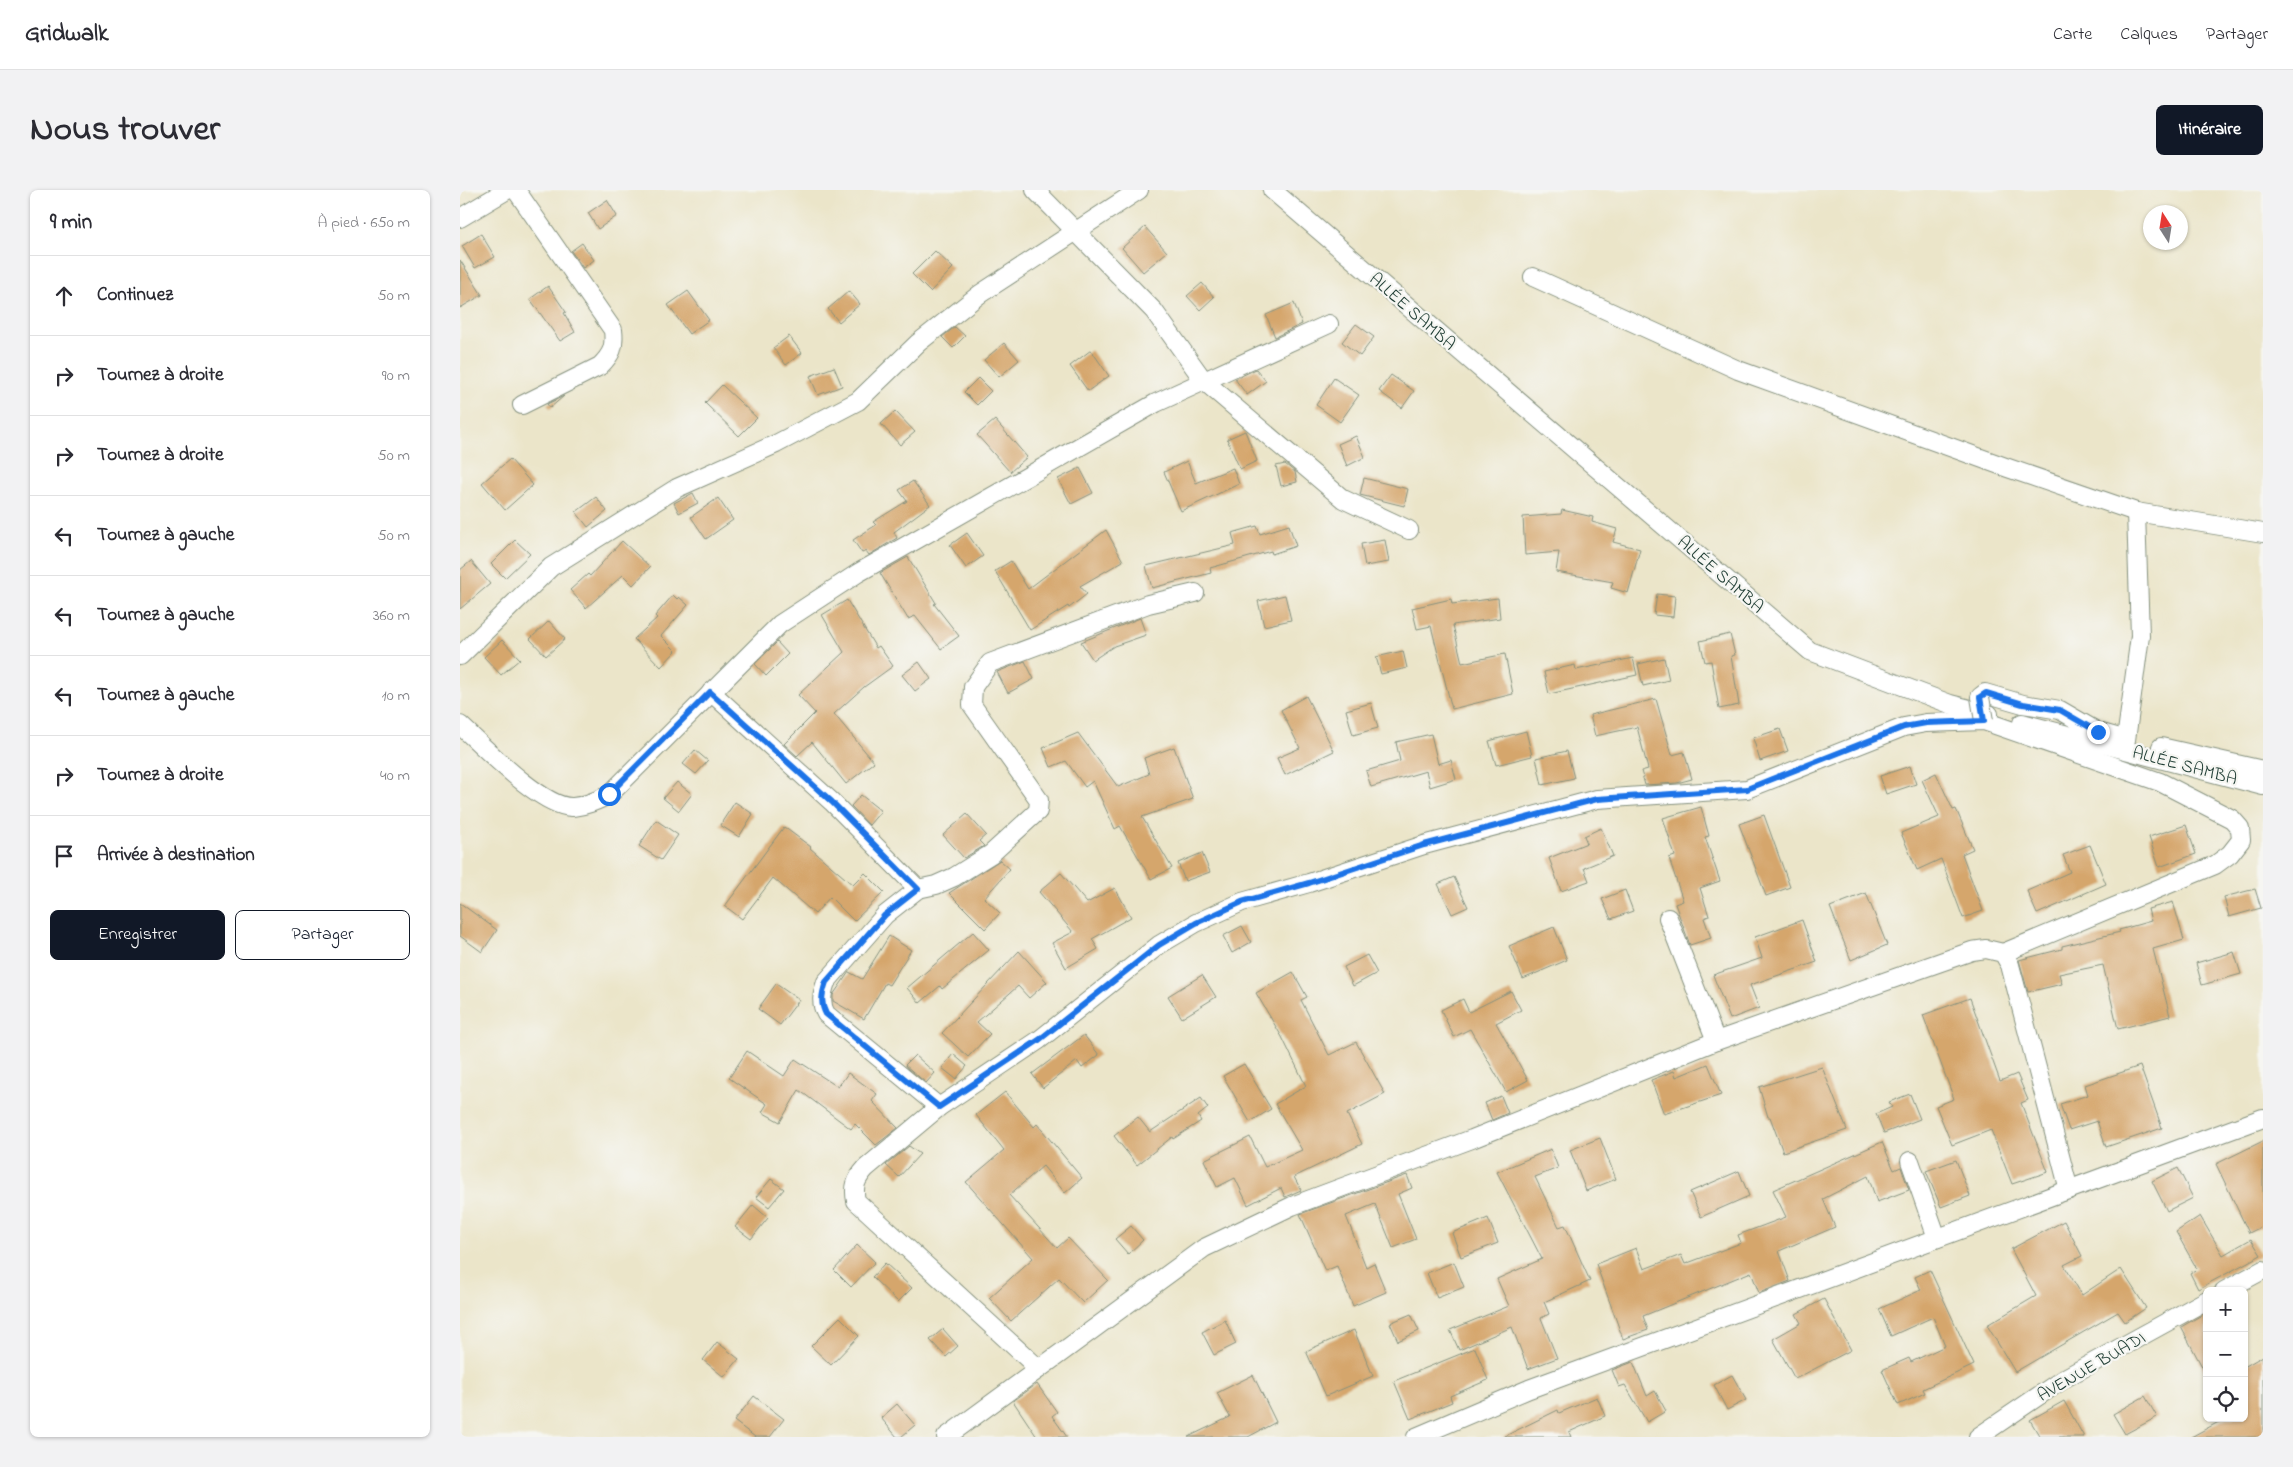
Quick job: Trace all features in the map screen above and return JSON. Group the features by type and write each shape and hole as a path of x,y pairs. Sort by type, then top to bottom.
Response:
{"street":[{"path":"460,218 507,190"},
{"path":"516,190 612,330 615,345 610,357 600,366 522,405"},
{"path":"1035,190 1154,311 1204,381 1343,499 1409,530"},
{"path":"460,656 551,567 677,488 776,444 858,401 918,343 980,294 1139,190"},
{"name":"ALLÉE SAMBA","path":"1272,190 1810,651 1950,704 2263,786"},
{"path":"1533,277 1738,370 2008,468 2136,512 2263,533"},
{"path":"460,725 540,796 571,807 591,803 609,794 780,624 858,573 1156,403 1329,324"},
{"path":"2126,740 2140,636 2136,512"},
{"path":"939,1107 826,1014 822,995 826,982 885,915 918,889 936,885 954,877 991,854 1038,811 1039,800 972,705 973,687 990,663 1148,604 1195,593"},
{"path":"710,692 832,802 918,889"},
{"path":"1984,721 1980,697 1986,693 2023,704 2060,710 2098,732 2126,740 2263,770"},
{"path":"946,1437 1204,1248 1292,1206 1472,1139 1716,1041 1972,951 1986,949 2003,953 2216,865 2230,854 2241,840 2240,828 2232,820 2160,782 1984,721 1926,723 1904,727 1747,789 1597,799 1424,845 1309,883 1242,902 1196,923 1159,945 1039,1040 939,1107 862,1172 853,1189 856,1201 1038,1369"},
{"path":"1668,918 1716,1041"},
{"path":"2003,953 2010,965 2069,1190"},
{"path":"1416,1437 1529,1389 2263,1118"},
{"path":"1910,1161 1937,1238"},
{"path":"2231,1287 2263,1270"},
{"name":"AVENUE BUADI","path":"1978,1437 2066,1378 2203,1302"}],"building":[{"path":"607,200 617,216 598,229 588,213"},
{"path":"1145,227 1167,252 1143,272 1122,248"},
{"path":"481,234 495,257 475,268 462,246"},
{"path":"582,243 594,260 583,268 571,251"},
{"path":"935,251 953,268 930,292 912,274"},
{"path":"460,260 482,295 460,308"},
{"path":"1202,283 1214,297 1200,310 1187,296"},
{"path":"548,286 566,312 564,313 575,332 560,341 530,299"},
{"path":"688,291 709,320 689,334 668,305"},
{"path":"849,291 860,304 839,322 828,309"},
{"path":"1294,303 1302,324 1275,337 1266,315"},
{"path":"1356,324 1374,337 1360,356 1342,342"},
{"path":"955,327 965,336 953,348 942,337"},
{"path":"789,336 802,353 786,365 773,348"},
{"path":"1004,343 1019,360 999,377 984,360"},
{"path":"1091,350 1109,376 1088,391 1070,366"},
{"path":"834,367 842,386 818,395 810,376"},
{"path":"1256,369 1266,381 1247,395 1235,379"},
{"path":"1391,375 1414,391 1402,408 1379,391"},
{"path":"978,378 991,391 977,405 964,392"},
{"path":"1334,378 1359,395 1340,422 1316,405"},
{"path":"722,385 757,418 739,436 705,403"},
{"path":"564,396 550,408 547,404"},
{"path":"895,411 915,432 900,445 881,424"},
{"path":"995,420 1027,457 1010,472 977,435"},
{"path":"1245,431 1257,461 1240,469 1227,439"},
{"path":"1356,436 1365,457 1347,466 1338,444"},
{"path":"510,459 533,485 505,510 482,483"},
{"path":"1187,461 1196,483 1233,468 1239,484 1181,511 1164,472"},
{"path":"1285,464 1295,472 1297,482 1281,486 1276,466"},
{"path":"1080,468 1093,493 1071,504 1058,479"},
{"path":"1364,478 1408,489 1404,506 1360,495"},
{"path":"913,481 930,505 894,532 897,538 869,555 866,551 862,553 853,540 876,525 873,522 907,501 899,490"},
{"path":"693,493 698,503 679,513 674,503"},
{"path":"596,497 607,511 588,527 576,512"},
{"path":"718,498 733,520 706,539 691,517"},
{"path":"1562,510 1593,517 1592,522 1617,529 1613,542 1640,549 1628,593 1611,588 1613,582 1556,572 1559,552 1525,555 1523,517 1561,514"},
{"path":"1289,525 1296,546 1272,554 1271,551 1210,568 1211,573 1152,588 1146,566 1235,545 1232,533 1257,526 1260,534"},
{"path":"1106,530 1123,561 1080,586 1087,594 1069,608 1068,606 1030,630 995,571 1011,561 1028,589"},
{"path":"967,533 983,556 966,568 950,545"},
{"path":"515,540 530,554 505,578 491,564"},
{"path":"1385,540 1389,562 1365,566 1361,544"},
{"path":"622,541 650,567 633,585 623,575 586,608 570,590 588,574 590,576"},
{"path":"908,557 936,603 934,604 959,636 941,649 915,616 908,619 880,573"},
{"path":"471,561 490,584 460,609 460,570"},
{"path":"1657,594 1675,596 1673,617 1654,615"},
{"path":"673,595 677,599 679,597 688,605 661,636 676,651 661,667 634,639 657,618 655,616"},
{"path":"1285,595 1291,620 1264,626 1258,601"},
{"path":"1498,598 1500,618 1453,625 1462,663 1505,654 1513,694 1452,709 1431,626 1417,629 1412,608 1451,599 1452,604"},
{"path":"847,600 876,648 879,646 893,666 864,687 834,714 874,762 846,784 812,742 797,756 784,744 815,713 798,695 844,652 822,615"},
{"path":"1140,618 1146,635 1114,646 1093,660 1081,642"},
{"path":"549,621 565,639 546,656 530,639"},
{"path":"1730,634 1735,655 1731,656 1739,705 1719,709 1711,661 1705,662 1700,641"},
{"path":"502,640 520,659 501,675 484,657"},
{"path":"777,642 788,654 766,676 755,664"},
{"path":"1403,651 1407,668 1381,674 1376,657"},
{"path":"1633,658 1637,675 1549,694 1544,672 1575,665 1576,670"},
{"path":"1664,658 1669,680 1643,686 1638,664"},
{"path":"1025,661 1034,679 1008,693 997,672"},
{"path":"919,662 931,679 915,691 902,675"},
{"path":"1306,696 1334,751 1285,775 1277,758 1300,748 1281,710"},
{"path":"1656,699 1672,755 1684,752 1692,779 1677,783 1645,785 1641,771 1648,769 1637,727 1595,736 1590,715"},
{"path":"1371,703 1378,728 1353,735 1346,710"},
{"path":"1780,729 1788,751 1760,761 1753,738"},
{"path":"1526,731 1532,756 1496,765 1489,741"},
{"path":"1078,733 1118,787 1149,774 1144,758 1174,747 1193,799 1142,817 1172,868 1151,879 1120,826 1115,829 1093,781 1085,787 1066,761 1051,767 1043,748"},
{"path":"1431,734 1438,764 1451,760 1456,779 1430,787 1426,771 1371,787 1366,771 1400,761 1396,742"},
{"path":"695,750 708,761 696,774 683,764"},
{"path":"1567,751 1574,778 1542,785 1536,758"},
{"path":"1910,766 1916,784 1886,794 1880,776"},
{"path":"1936,773 1953,810 1956,809 1973,849 1962,854 1983,911 1963,918 1941,859 1917,870 1901,833 1939,817 1922,780"},
{"path":"677,782 692,794 679,811 663,798"},
{"path":"861,795 881,811 869,825 851,806"},
{"path":"735,802 753,814 739,837 720,825"},
{"path":"1701,807 1709,836 1705,837 1720,881 1700,888 1709,916 1704,918 1711,938 1690,945 1675,904 1683,901 1669,858 1675,856 1663,818"},
{"path":"967,814 986,835 979,841 984,846 964,858 943,835"},
{"path":"1764,815 1790,887 1766,896 1739,824"},
{"path":"656,820 678,835 661,860 639,846"},
{"path":"2186,825 2196,854 2159,867 2149,837"},
{"path":"784,827 811,847 853,885 865,873 884,892 854,921 830,897 815,914 773,878 742,919 725,906"},
{"path":"1601,828 1613,856 1584,868 1589,881 1561,891 1549,858 1587,843 1584,836"},
{"path":"2090,845 2106,884 2037,914 2027,891 2070,872 2063,855"},
{"path":"1202,853 1210,872 1185,881 1178,863"},
{"path":"1000,860 1010,869 984,898 1000,913 985,929 949,893"},
{"path":"1061,873 1087,903 1115,888 1131,917 1092,939 1098,949 1066,968 1052,943 1073,932 1039,892"},
{"path":"1454,877 1468,907 1452,914 1438,884"},
{"path":"2255,889 2261,908 2229,917 2224,897"},
{"path":"1625,890 1633,911 1611,919 1602,899"},
{"path":"1866,893 1887,945 1851,960 1830,907"},
{"path":"2173,902 2184,940 2153,949 2170,1016 2118,1029 2103,965 2059,974 2062,984 2028,992 2019,960 2062,949 2062,946 2120,932 2119,930 2151,921 2148,909"},
{"path":"460,903 497,930 482,952 460,936"},
{"path":"1802,920 1817,962 1750,985 1759,1008 1730,1019 1713,975 1762,958 1755,937"},
{"path":"1242,926 1251,942 1232,953 1223,936"},
{"path":"1554,927 1567,960 1523,979 1509,946"},
{"path":"973,932 989,950 942,989 940,986 920,1003 907,988"},
{"path":"889,936 911,950 889,985 885,983 864,1019 833,1001 833,995 849,972 862,979"},
{"path":"1019,951 1047,982 1029,998 1018,986 977,1022 990,1034 968,1057 942,1033"},
{"path":"2234,952 2241,974 2202,985 2196,963"},
{"path":"1367,955 1377,973 1353,986 1344,967"},
{"path":"1293,972 1307,997 1301,1000 1329,1055 1356,1042 1385,1094 1347,1114 1362,1144 1294,1177 1301,1190 1285,1197 1281,1188 1248,1205 1235,1178 1217,1187 1204,1160 1250,1137 1265,1167 1302,1150 1275,1104 1306,1086 1282,1037 1256,993"},
{"path":"1202,975 1216,997 1182,1018 1168,996"},
{"path":"776,984 799,1000 780,1025 758,1009"},
{"path":"1511,991 1521,1010 1496,1023 1528,1080 1506,1092 1470,1029 1454,1037 1441,1010 1463,999 1469,1012"},
{"path":"1970,998 2000,1081 2017,1074 2028,1100 2021,1103 2048,1172 2012,1184 1991,1130 1952,1145 1936,1106 1954,1099 1923,1015"},
{"path":"1084,1035 1099,1055 1082,1068 1077,1061 1043,1088 1032,1074"},
{"path":"747,1051 784,1076 795,1059 838,1087 848,1073 877,1094 872,1101 898,1128 876,1145 855,1124 851,1129 799,1090 780,1122 762,1112 767,1104 729,1078"},
{"path":"953,1054 967,1066 956,1079 942,1068"},
{"path":"915,1055 935,1073 926,1083 905,1065"},
{"path":"1244,1064 1271,1109 1250,1122 1223,1076"},
{"path":"1708,1064 1721,1095 1664,1114 1651,1080 1674,1071 1676,1077"},
{"path":"2140,1066 2162,1128 2106,1147 2097,1121 2069,1130 2060,1104 2088,1095 2085,1085"},
{"path":"1822,1067 1847,1130 1783,1152 1770,1117 1768,1117 1759,1087"},
{"path":"1005,1092 1034,1127 1037,1124 1082,1178 1065,1193 1043,1166 1009,1195 1057,1248 1068,1238 1108,1280 1083,1303 1059,1278 1011,1321 989,1298 1033,1258 966,1182 1004,1150 976,1115"},
{"path":"1910,1094 1920,1119 1884,1133 1876,1114 1892,1107 1889,1102"},
{"path":"1501,1096 1508,1113 1492,1120 1485,1103"},
{"path":"1201,1098 1208,1108 1198,1116 1201,1121 1173,1139 1172,1137 1137,1165 1114,1136 1138,1117 1150,1132"},
{"path":"1600,1138 1616,1179 1586,1191 1570,1150"},
{"path":"2263,1141 2263,1226 2249,1233 2216,1164"},
{"path":"1882,1142 1894,1170 1901,1167 1909,1190 1877,1202 1868,1176 1823,1199 1835,1227 1779,1251 1790,1281 1759,1293 1751,1272 1643,1316 1648,1330 1623,1339 1596,1264 1636,1248 1644,1269 1681,1255 1685,1264 1741,1243 1738,1235 1786,1217 1773,1190"},
{"path":"909,1146 920,1154 899,1177 886,1165"},
{"path":"1551,1149 1558,1168 1535,1177 1559,1227 1565,1225 1590,1281 1544,1302 1549,1314 1541,1318 1557,1358 1528,1369 1512,1327 1459,1350 1450,1330 1509,1306 1497,1279 1542,1259 1497,1172"},
{"path":"1956,1160 1970,1196 1941,1207 1926,1171"},
{"path":"2178,1168 2193,1198 2167,1211 2152,1181"},
{"path":"1739,1171 1749,1196 1701,1217 1690,1192"},
{"path":"1407,1175 1412,1188 1398,1194 1416,1239 1393,1248 1375,1204 1346,1216 1366,1267 1374,1263 1386,1292 1353,1306 1337,1266 1325,1271 1300,1214"},
{"path":"771,1179 784,1189 769,1207 756,1197"},
{"path":"753,1205 768,1218 751,1239 735,1227"},
{"path":"2200,1216 2223,1255 2251,1239 2261,1255 2198,1289 2190,1273 2197,1269 2176,1232"},
{"path":"1488,1218 1498,1243 1461,1257 1452,1233"},
{"path":"2064,1221 2082,1256 2064,1265 2082,1295 2121,1269 2146,1308 2125,1322 2118,1312 2015,1372 1987,1325 2036,1296 2011,1249"},
{"path":"1131,1226 1143,1240 1128,1254 1115,1239"},
{"path":"857,1245 875,1262 851,1287 834,1270"},
{"path":"1454,1262 1464,1287 1437,1298 1427,1273"},
{"path":"885,1263 912,1288 898,1302 872,1277"},
{"path":"1930,1270 1974,1365 1923,1389 1925,1393 1898,1405 1882,1370 1909,1358 1911,1362 1945,1346 1933,1317 1891,1336 1879,1309 1921,1290 1915,1277"},
{"path":"1824,1299 1851,1350 1795,1379 1773,1339 1801,1323 1796,1314"},
{"path":"1411,1314 1419,1331 1398,1341 1390,1323"},
{"path":"2203,1314 2203,1368 2181,1327"},
{"path":"840,1317 859,1336 831,1365 811,1346"},
{"path":"1225,1320 1236,1344 1214,1355 1202,1332"},
{"path":"943,1329 958,1346 946,1357 930,1340"},
{"path":"1354,1330 1373,1376 1326,1396 1306,1351"},
{"path":"717,1342 739,1359 724,1377 703,1360"},
{"path":"1475,1348 1488,1380 1450,1396 1452,1402 1410,1419 1394,1381"},
{"path":"2263,1356 2263,1437 2191,1437 2219,1422 2248,1422 2248,1365"},
{"path":"1633,1362 1647,1396 1655,1391 1666,1411 1647,1422 1625,1385 1619,1387 1612,1370"},
{"path":"1253,1375 1276,1422 1248,1437 1188,1437 1230,1417 1217,1393"},
{"path":"1732,1375 1746,1400 1727,1410 1714,1385"},
{"path":"1037,1384 1057,1412 1052,1416 1067,1437 1037,1437 1013,1401"},
{"path":"754,1396 784,1419 770,1437 755,1437 734,1421"},
{"path":"2145,1396 2157,1417 2125,1434 2113,1414"},
{"path":"1597,1397 1605,1416 1569,1432 1571,1437 1503,1437 1558,1410 1559,1413"},
{"path":"2064,1401 2084,1437 2040,1437 2030,1420"},
{"path":"897,1404 915,1425 901,1437 897,1437 881,1418"}],"route":[{"path":"609,794 710,692 832,802 918,889 885,915 826,982 822,995 823,1007 826,1014 939,1107 1039,1040 1159,945 1196,923 1242,902 1309,883 1424,845 1597,799 1747,789 1904,727 1926,723 1984,721 1980,697 1981,694 1986,693 2023,704 2060,710 2070,714 2098,732"}]}
